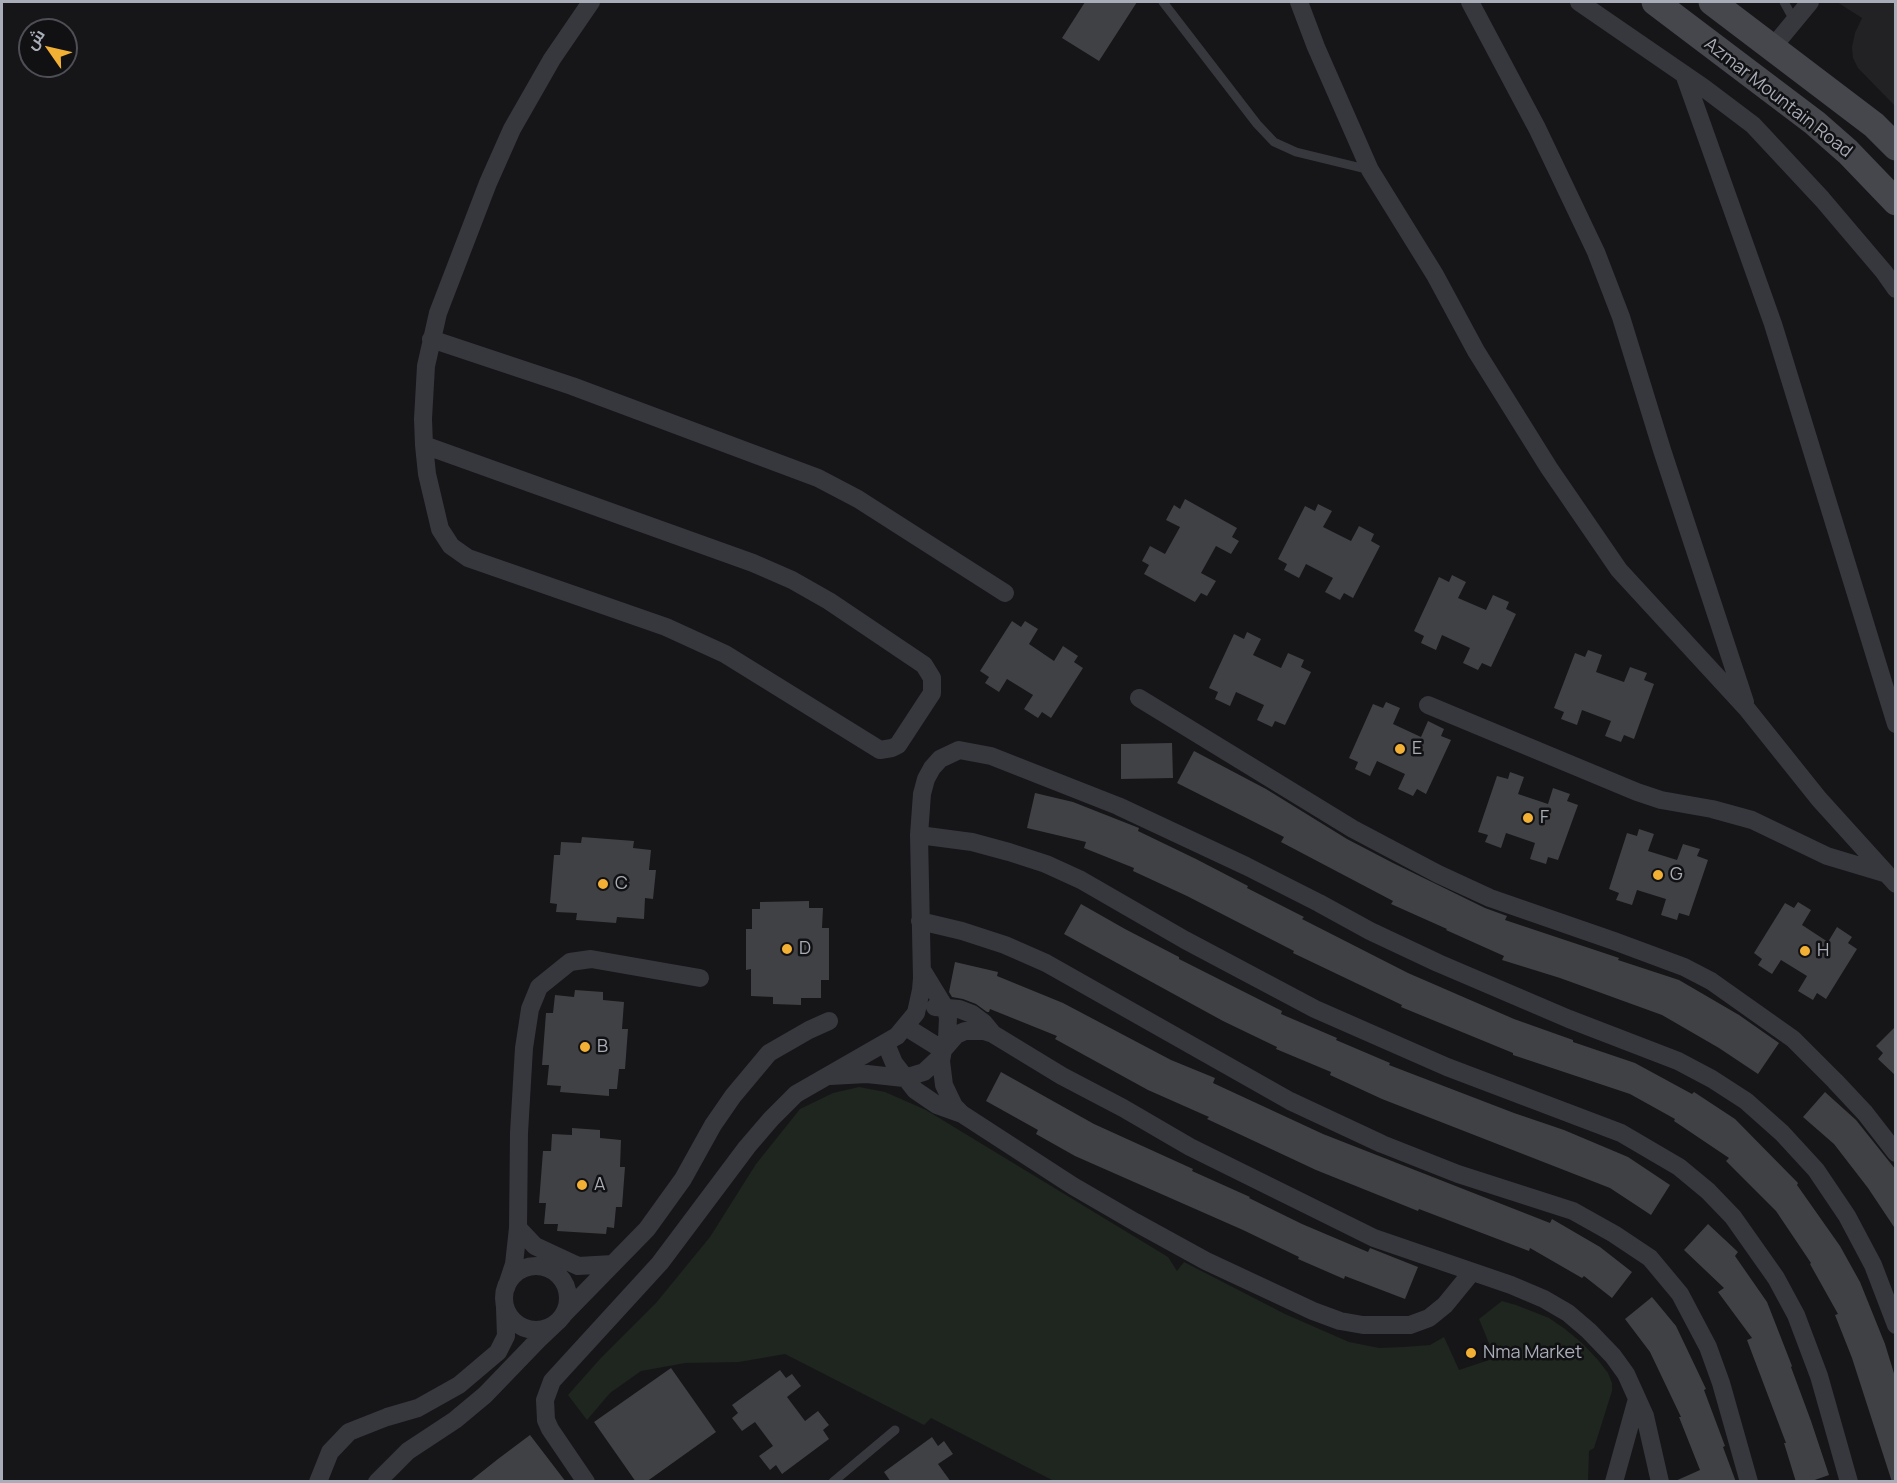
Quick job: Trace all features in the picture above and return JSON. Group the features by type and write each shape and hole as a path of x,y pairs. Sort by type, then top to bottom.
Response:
{"main road":[{"name":"Azmar Mountain Road","path":"1655,2 1815,123 1848,152 1896,202"},
{"name":"Azmar Mountain Road","path":"1712,2 1874,125 1896,147"}],"street":[{"path":"424,445 753,563 792,580 924,665 932,678 932,693 898,745 879,750 754,670 696,640 666,627 468,558 451,546 440,529 424,445 424,392 431,339 438,314 488,183 512,129 552,59 591,2"},
{"path":"1299,2 1316,47 1370,170 1435,275 1476,351 1549,468 1619,570 1747,709 1819,799 1891,879"},
{"path":"1470,2 1537,128 1596,252 1621,317 1747,709"},
{"path":"1579,2 1725,103 1774,145 1858,241 1896,289"},
{"path":"1772,48 1810,2"},
{"path":"1684,74 1773,324 1896,724"},
{"path":"431,339 572,386 818,478 858,499 1005,593"},
{"path":"1139,698 1353,829 1438,874 1490,898 1634,948 1711,981 1793,1039 1865,1113 1896,1153"},
{"path":"1428,705 1636,792 1661,800 1712,809 1752,820 1827,856 1891,879"},
{"path":"911,1020 921,990 919,835 922,794 932,768 940,759 959,750 991,756 1118,806 1246,866 1370,931 1448,967 1569,1019 1678,1061 1712,1078 1746,1101 1782,1133 1816,1170 1847,1216 1873,1265 1896,1325"},
{"path":"919,835 972,843 1046,864 1081,880 1185,940 1315,1009 1447,1067 1621,1133 1679,1167 1733,1216 1776,1278 1796,1315 1819,1376 1849,1482"},
{"path":"920,921 994,941 1046,963 1290,1101 1382,1144 1458,1174 1573,1211 1614,1233 1650,1258 1680,1294 1708,1347 1721,1383 1749,1482"},
{"path":"318,1482 330,1452 349,1432 418,1408 459,1385 498,1352 506,1336 506,1288 514,1264 518,1228 519,1133 524,1048 530,1009 539,987 570,962 591,959 700,978"},
{"path":"920,966 944,1006 949,1028 941,1061 944,1084 954,1106 962,1114 1073,1186 1135,1222 1206,1261 1277,1295 1340,1321 1363,1325 1390,1327 1410,1325 1429,1318 1445,1305 1472,1272"},
{"path":"586,1482 550,1429 546,1419 545,1400 552,1381 660,1263 747,1147 771,1119 796,1094 856,1058 886,1044 924,1009 944,1006 959,1009 972,1014 993,1034"},
{"path":"911,1020 944,1050"},
{"path":"377,1482 408,1451 455,1420 485,1395 647,1229 683,1179 713,1125 733,1096 769,1053 829,1021"},
{"path":"829,1076 867,1074 904,1078 924,1072 956,1035 964,1031 984,1031 1190,1146 1374,1238 1511,1285 1544,1299 1568,1313 1589,1331 1613,1356 1626,1374 1645,1416 1660,1482"},
{"path":"886,1044 894,1063 904,1078 926,1098 962,1114"},
{"path":"518,1228 535,1245 578,1266 613,1264"},
{"path":"505,1308 517,1324 526,1329 537,1330 548,1328 561,1318 568,1303 568,1292 564,1282 556,1273 547,1268 537,1266 518,1272 510,1279 506,1288"},
{"path":"1614,1482 1637,1399"}],"lane":[{"path":"1163,2 1257,124 1274,142 1296,152 1370,170"},
{"path":"1785,2 1794,20"},
{"path":"833,1482 895,1430"}],"shaded area":[{"path":"1837,2 1895,2 1895,106 1858,68 1853,58 1852,47 1855,33 1862,18"},
{"path":"859,1087 885,1092 926,1110 1168,1257 1177,1271 1184,1262 1285,1314 1349,1342 1379,1348 1404,1347 1430,1345 1444,1337 1459,1370 1495,1358 1479,1319 1502,1301 1549,1318 1582,1343 1608,1373 1612,1383 1612,1391 1594,1448 1589,1451 1588,1481 1054,1481 931,1418 924,1425 785,1354 739,1362 685,1363 641,1371 610,1393 587,1420 568,1395 656,1303 710,1237 756,1164 800,1109 833,1093"}],"building":[{"path":"1085,2 1137,2 1099,61 1062,38"},
{"path":"1185,499 1237,528 1232,537 1239,541 1231,554 1216,546 1201,573 1216,581 1207,596 1201,593 1195,602 1144,574 1149,565 1142,561 1150,546 1165,554 1180,527 1166,520 1174,505 1180,509"},
{"path":"1318,504 1332,511 1323,527 1351,541 1359,526 1374,534 1371,541 1380,546 1353,598 1344,593 1340,600 1325,592 1333,578 1306,564 1299,578 1284,570 1287,564 1278,559 1305,506 1315,511"},
{"path":"1452,575 1466,582 1458,598 1486,610 1493,595 1509,602 1506,609 1516,614 1491,667 1482,663 1478,670 1463,663 1470,648 1442,635 1436,650 1421,643 1424,636 1414,631 1439,577 1449,582"},
{"path":"1012,621 1021,627 1025,621 1038,629 1029,644 1054,661 1063,646 1078,656 1074,662 1083,668 1051,718 1042,712 1038,718 1024,709 1033,695 1007,679 999,692 985,683 989,677 980,671"},
{"path":"1247,632 1261,639 1253,655 1281,668 1288,653 1304,660 1301,667 1311,672 1285,725 1275,721 1272,727 1257,720 1264,705 1236,692 1230,706 1215,699 1218,692 1209,688 1234,634 1244,639"},
{"path":"1588,650 1602,655 1596,672 1624,682 1630,667 1647,673 1644,680 1654,684 1634,739 1624,735 1621,742 1605,736 1611,721 1582,710 1577,725 1561,719 1564,712 1554,708 1575,653 1585,657"},
{"name":"E","path":"1386,702 1400,708 1393,724 1421,737 1428,721 1444,729 1441,736 1451,740 1426,794 1417,789 1413,796 1398,789 1405,774 1377,761 1370,776 1355,769 1358,762 1349,758 1373,704 1383,708"},
{"path":"1172,743 1173,778 1121,779 1121,744"},
{"path":"1194,751 1266,789 1347,839 1485,908 1507,916 1505,920 1679,980 1739,1015 1779,1043 1758,1074 1662,1015 1560,978 1502,960 1504,956 1391,904 1393,901 1281,842 1284,837 1177,783"},
{"name":"F","path":"1510,772 1524,777 1518,794 1548,804 1553,788 1570,794 1567,801 1578,805 1558,860 1548,857 1546,864 1530,859 1535,843 1506,833 1501,848 1485,842 1488,835 1478,832 1497,776 1508,779"},
{"path":"1035,793 1073,802 1139,828 1138,831 1248,886 1247,888 1304,917 1302,919 1408,973 1514,1019 1635,1063 1692,1094 1694,1092 1735,1119 1798,1183 1797,1185 1840,1246 1860,1282 1885,1344 1896,1380 1896,1482 1892,1482 1852,1358 1835,1315 1838,1314 1811,1263 1776,1211 1726,1161 1729,1158 1674,1121 1675,1119 1630,1094 1513,1055 1513,1053 1401,1007 1402,1005 1293,953 1294,951 1187,896 1133,871 1134,868 1084,848 1086,842 1027,828"},
{"name":"G","path":"1639,829 1654,834 1648,851 1677,860 1683,844 1700,849 1697,856 1708,860 1689,916 1679,913 1677,920 1661,915 1666,899 1637,890 1632,905 1616,900 1619,893 1609,889 1627,833 1637,836"},
{"name":"C","path":"582,837 634,841 633,848 651,850 649,870 656,870 653,899 645,898 644,919 617,917 616,923 576,920 577,913 556,912 557,904 550,903 554,855 560,855 561,842 581,843"},
{"name":"D","path":"809,901 809,908 823,908 822,928 829,928 829,980 821,980 821,998 801,998 801,1005 773,1004 773,997 751,996 751,969 746,970 746,929 752,929 752,909 760,909 760,902"},
{"name":"H","path":"1798,902 1811,910 1802,925 1828,942 1837,927 1852,937 1848,943 1857,949 1826,999 1817,993 1813,1000 1798,991 1807,976 1781,960 1772,974 1758,965 1762,959 1754,953 1785,903 1794,908"},
{"path":"1081,904 1179,959 1282,1011 1281,1014 1390,1063 1389,1065 1564,1130 1628,1157 1670,1185 1651,1215 1610,1188 1382,1099 1330,1075 1331,1072 1276,1049 1277,1047 1223,1021 1064,934"},
{"path":"955,962 998,972 997,976 1063,1003 1171,1060 1215,1078 1213,1083 1323,1134 1550,1223 1552,1219 1600,1247 1632,1272 1612,1298 1584,1276 1582,1278 1530,1248 1529,1251 1419,1209 1418,1211 1316,1170 1207,1119 1209,1117 1148,1090 1055,1039 1057,1036 990,1009 987,1012 976,1004 952,997 949,992"},
{"name":"B","path":"575,990 603,992 603,1000 624,1002 622,1029 628,1029 625,1069 619,1069 617,1089 609,1089 609,1096 560,1092 561,1086 547,1085 549,1065 542,1065 546,1013 553,1013 555,995 574,997"},
{"path":"1896,1026 1896,1076 1878,1059 1883,1053 1876,1046"},
{"path":"1001,1072 1094,1124 1193,1169 1192,1171 1302,1224 1368,1252 1370,1248 1418,1267 1405,1299 1345,1276 1344,1279 1298,1259 1299,1257 1243,1230 1075,1156 1036,1134 1038,1130 986,1101"},
{"path":"1825,1092 1856,1120 1896,1170 1896,1230 1868,1188 1834,1144 1803,1117"},
{"name":"A","path":"572,1128 600,1130 600,1138 621,1140 620,1167 625,1167 622,1207 616,1207 614,1228 607,1227 606,1234 557,1231 558,1224 544,1224 546,1203 539,1203 543,1151 551,1151 552,1134 572,1135"},
{"path":"1708,1224 1738,1252 1735,1256 1767,1302 1792,1366 1829,1475 1809,1482 1796,1482 1784,1443 1786,1443 1747,1340 1752,1338 1718,1292 1724,1288 1684,1250"},
{"path":"1652,1297 1676,1326 1706,1389 1704,1390 1736,1482 1673,1482 1700,1470 1679,1417 1681,1417 1650,1352 1625,1319"},
{"path":"671,1368 716,1432 646,1482 636,1482 594,1422"},
{"path":"780,1370 786,1378 792,1374 801,1386 787,1397 805,1421 818,1411 829,1425 823,1430 829,1439 782,1474 776,1465 770,1470 759,1456 773,1446 755,1422 742,1431 732,1418 738,1413 732,1405"},
{"path":"530,1435 566,1482 469,1482 498,1459"},
{"path":"932,1437 938,1446 944,1441 953,1454 938,1464 951,1482 891,1482 884,1472"}],"place":[{"name":"E","path":"1400,749"},
{"name":"F","path":"1528,818"},
{"name":"G","path":"1658,875"},
{"name":"C","path":"603,884"},
{"name":"D","path":"787,949"},
{"name":"H","path":"1805,951"},
{"name":"B","path":"585,1047"},
{"name":"A","path":"582,1185"},
{"name":"Nma Market","path":"1471,1353"}]}
